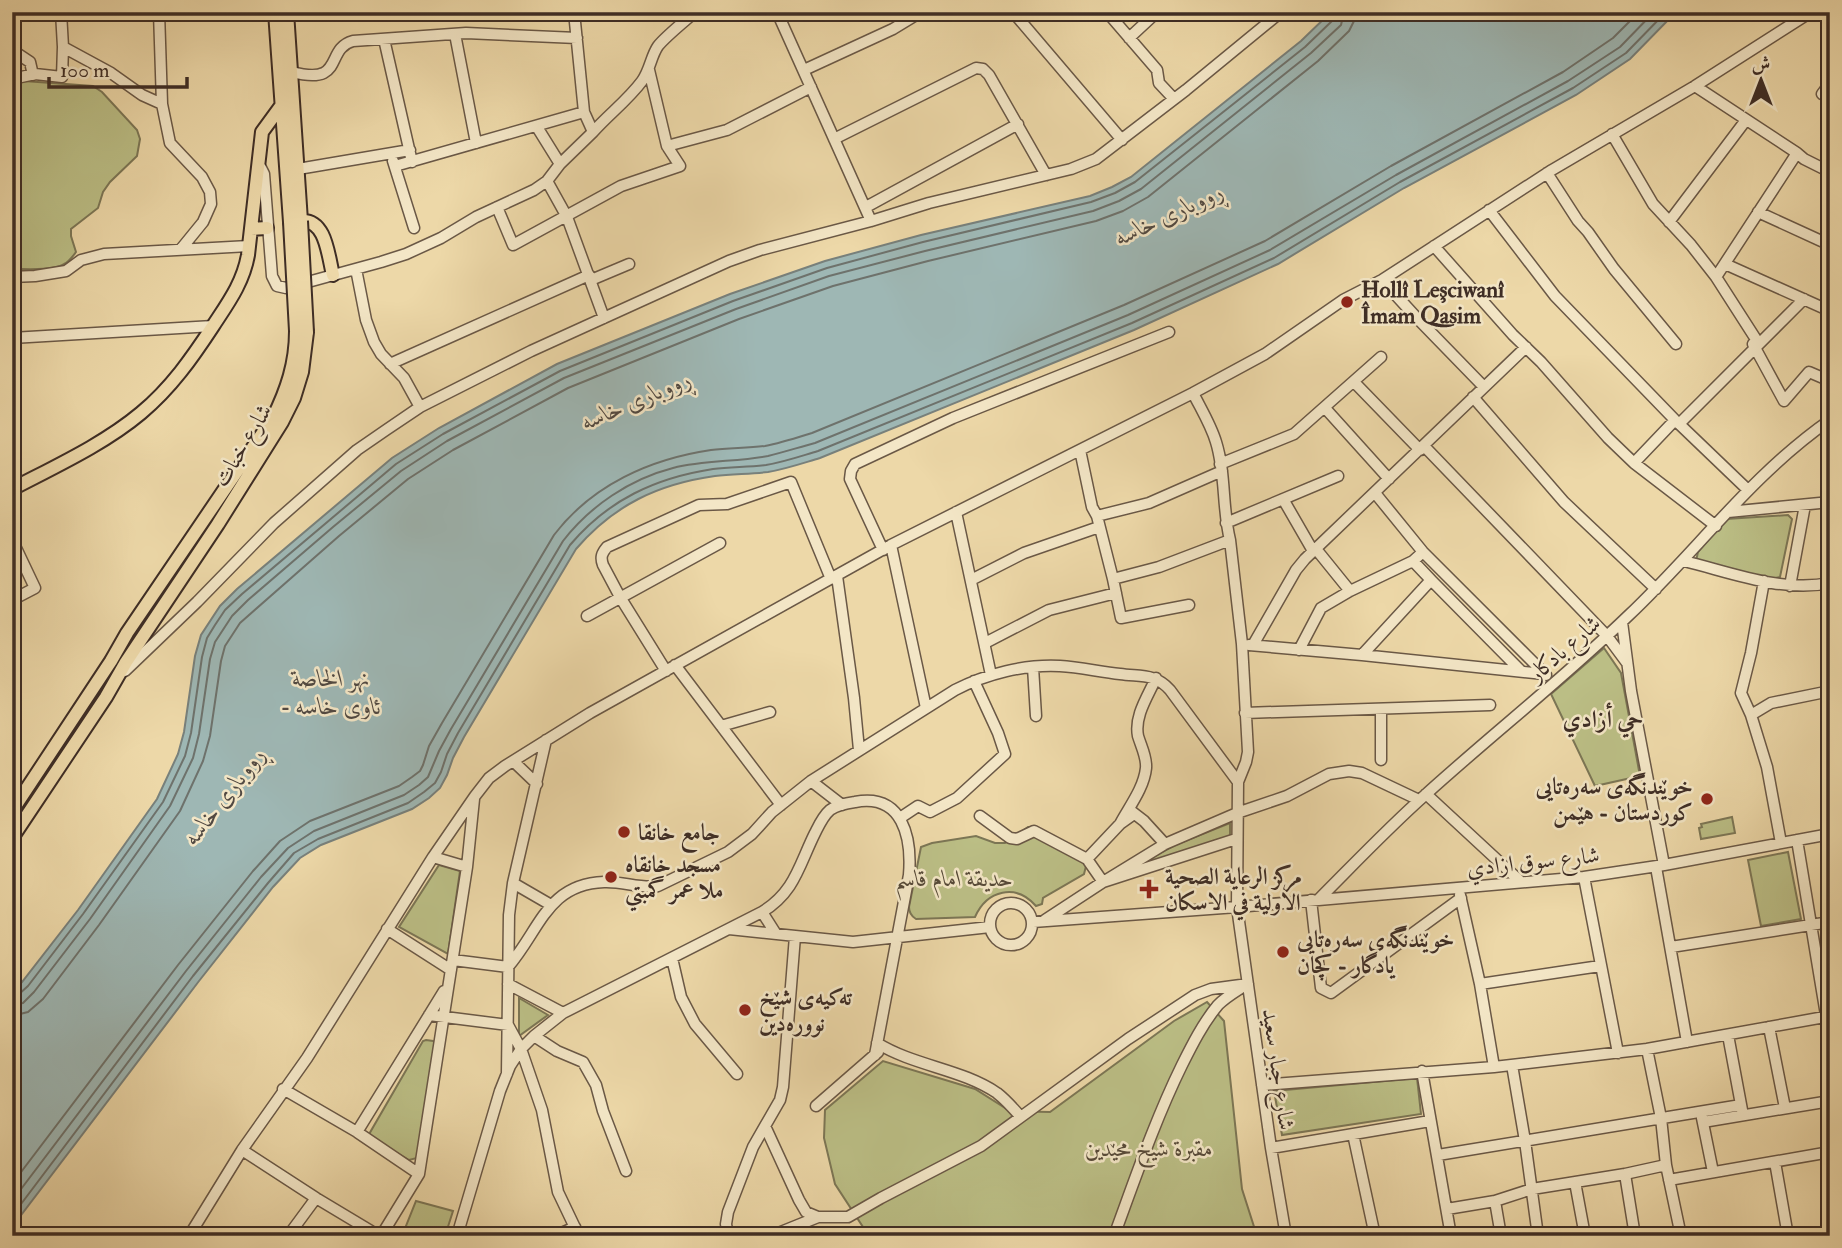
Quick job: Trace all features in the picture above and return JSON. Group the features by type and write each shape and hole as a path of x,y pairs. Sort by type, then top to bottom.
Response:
{"main road":[{"name":"شارع خبات","path":"12,838 218,524 288,410 302,372 295,221 284,144 275,12"},
{"name":"شارع خبات","path":"288,12 298,169 295,221"},
{"path":"15,483 108,437 141,413 179,375 241,282 249,246 261,136 281,106"},
{"path":"261,136 284,144"},
{"path":"295,221 312,221 320,229 333,275"},
{"path":"251,229 267,228"},
{"name":"شارع خبات","path":"12,811 127,633 273,418 292,372 301,331"}],"street":[{"path":"12,79 33,75 62,77 61,12"},
{"path":"159,12 162,104 170,144 202,177 210,192 211,204 202,223 181,249"},
{"path":"574,12 584,112 593,132"},
{"path":"679,12 680,26"},
{"path":"258,165 263,172 270,270 277,286 289,288 381,262 426,246 547,181 560,164 623,104 649,70 658,46 695,12"},
{"path":"804,70 893,29 921,12"},
{"path":"1013,12 1122,140"},
{"path":"1107,12 1157,70 1159,83 1174,99"},
{"path":"1129,38 1157,12"},
{"path":"117,679 274,523 357,450 421,407 520,357 729,261 929,203 1071,169 1096,159 1281,12"},
{"path":"189,1236 242,1150 307,1058 433,857 489,778 590,713 887,548 1265,354 1343,300 1382,280 1547,173 1695,86 1811,12"},
{"path":"1819,12 1830,18"},
{"path":"781,13 811,87 872,221"},
{"path":"292,72 318,76 331,67 342,47 348,42 455,34 577,38"},
{"path":"455,34 476,143"},
{"path":"384,39 412,162"},
{"path":"63,47 111,73 142,95 162,104"},
{"path":"12,50 30,62 33,75"},
{"path":"834,139 976,68 983,69 1046,175"},
{"path":"497,207 513,245 621,186 680,166 667,146 649,70"},
{"path":"1830,83 1822,94 1830,98"},
{"path":"1695,86 1804,159 1830,172"},
{"path":"667,146 727,130 811,87"},
{"path":"395,166 584,112"},
{"path":"1669,222 1746,120"},
{"path":"866,207 1018,124"},
{"path":"537,127 560,164"},
{"path":"1612,134 1653,204 1716,277 1748,327 1784,401 1809,372 1830,381"},
{"path":"298,169 410,150"},
{"path":"391,153 414,228"},
{"path":"1716,277 1797,153"},
{"path":"1547,173 1614,269 1676,344"},
{"path":"547,181 567,217 604,318"},
{"path":"1489,211 1555,296 1677,422 1748,490"},
{"path":"1758,212 1830,244"},
{"path":"202,223 202,237 214,248"},
{"path":"12,277 66,271 92,256 249,246"},
{"path":"1434,246 1608,438 1634,463 1716,526"},
{"path":"390,364 590,278 629,264"},
{"path":"1725,264 1830,311"},
{"path":"356,269 370,333 381,354 404,378 421,407"},
{"path":"1382,280 1484,387"},
{"path":"1634,463 1804,299"},
{"path":"12,338 213,326"},
{"path":"926,708 887,548 850,479 855,464 953,418 1169,332"},
{"path":"1526,347 1314,550 1296,570 1248,645 1362,654 1544,674"},
{"path":"971,580 1024,553 1149,503 1294,434 1381,357"},
{"path":"1354,382 1607,636 1627,663"},
{"name":"شارع جبار سعيد","path":"1193,393 1216,443 1226,523 1248,645 1245,713 1248,752 1238,782 1237,907 1286,1236"},
{"path":"1473,397 1564,502 1656,589"},
{"path":"1325,408 1389,479"},
{"name":"شارع بادكار","path":"1314,900 1422,797 1607,636 1684,561 1748,490 1789,451 1830,420"},
{"path":"1080,450 1091,507 1098,522 1121,618 1189,605"},
{"path":"1226,523 1338,476"},
{"path":"781,805 721,726 670,668 620,597 601,559 607,547 699,505 727,504 791,482 834,578 854,698 859,750"},
{"path":"1374,494 1423,552 1554,682"},
{"path":"1283,499 1314,550 1350,591"},
{"path":"1728,512 1830,502"},
{"path":"1790,586 1805,505"},
{"path":"956,512 991,676"},
{"path":"1113,579 1158,567 1230,540"},
{"path":"587,616 720,544"},
{"path":"12,600 35,588 16,548"},
{"path":"1299,650 1321,608 1413,561 1423,552"},
{"path":"1413,561 1520,670"},
{"path":"1684,561 1790,586 1812,587 1830,583"},
{"path":"1362,654 1431,580"},
{"path":"1764,581 1741,693 1751,715 1767,767 1782,843"},
{"path":"985,643 1049,610 1116,593"},
{"path":"1622,622 1687,1042"},
{"path":"1033,667 1036,716"},
{"path":"508,967 521,952 551,905 567,892 587,884 610,882 648,887 663,884 728,852 752,834 772,812 811,780 955,690 991,676 1033,667 1071,667 1156,678 1170,690 1238,782"},
{"path":"1087,859 1131,811 1143,781 1146,761 1137,721 1156,678"},
{"path":"900,818 918,806 930,812 957,798 1005,754 974,681"},
{"path":"1751,715 1771,703 1830,691"},
{"path":"1245,713 1490,705"},
{"path":"1381,709 1381,760"},
{"path":"721,726 770,712"},
{"path":"507,1074 509,915 513,883 546,740"},
{"path":"514,762 537,784"},
{"path":"1045,920 1103,881 1165,845 1237,813 1287,796 1329,774 1349,771 1368,774 1422,797 1521,882"},
{"path":"811,780 842,805"},
{"path":"242,1150 375,1235 419,1174 467,867 475,796"},
{"path":"457,1236 494,1111 507,1074 521,1049 563,1013 775,904 789,888 822,819 831,810 842,805 873,801 900,818 906,833 910,865 896,938 881,1045 875,1055 816,1106"},
{"path":"1131,811 1144,821 1165,845"},
{"path":"980,816 1010,838 1017,839 1034,831 1087,859 1103,881"},
{"name":"شارع سوق ازادي","path":"1032,922 1314,900 1460,893 1521,882 1584,877 1660,866 1830,834"},
{"path":"1103,881 1236,839"},
{"path":"1797,840 1830,1039"},
{"path":"433,857 467,867"},
{"path":"1584,877 1618,1053"},
{"path":"513,883 551,905"},
{"path":"1314,900 1321,988 1331,993 1460,893 1480,984 1494,1067"},
{"path":"1003,905 1021,905 1031,915 1029,936 1015,945 999,941 990,927 995,911 1003,905"},
{"path":"762,912 776,934"},
{"path":"1671,947 1830,922"},
{"path":"728,929 853,942 990,927"},
{"path":"387,929 452,965 508,967"},
{"path":"728,1236 728,1212 753,1147 780,1100 783,1087 795,936"},
{"path":"672,957 681,997 695,1024 737,1074"},
{"path":"1480,984 1600,966"},
{"path":"508,984 563,1013"},
{"path":"771,1236 818,1217 848,1217 981,1146 1128,1039 1195,995 1211,989 1248,984"},
{"path":"1114,1236 1160,1116 1198,1034 1216,1008 1248,984"},
{"path":"358,1132 447,985"},
{"path":"429,1016 508,1025"},
{"path":"1262,1085 1494,1067 1618,1053 1828,1016"},
{"path":"508,1025 521,1049 541,1110 558,1192 577,1231 555,1236"},
{"path":"1769,1027 1785,1108"},
{"path":"1728,1035 1742,1110"},
{"path":"534,1036 557,1051 583,1062 596,1085 626,1171"},
{"path":"881,1045 984,1086 1005,1100 1020,1116"},
{"path":"1647,1049 1681,1236"},
{"path":"1512,1065 1538,1236"},
{"path":"1422,1071 1451,1236"},
{"path":"283,1090 358,1132 419,1174"},
{"path":"1438,1155 1661,1118 1702,1117 1830,1101"},
{"path":"1702,1117 1713,1172"},
{"path":"1271,1148 1430,1121"},
{"path":"765,1126 799,1200 806,1212 818,1217"},
{"path":"1353,1135 1375,1236"},
{"path":"1669,1180 1830,1152"},
{"path":"1774,1162 1788,1236"},
{"path":"1447,1209 1495,1200 1532,1189 1666,1165"},
{"path":"1625,1174 1634,1236"},
{"path":"1575,1182 1585,1236"},
{"path":"288,1236 316,1198"},
{"path":"1495,1200 1501,1236"}],"green space":[{"path":"24,81 93,86 102,92 137,130 140,139 137,156 110,182 103,192 98,208 71,229 76,252 66,263 53,268 12,269 12,86"},
{"path":"1788,515 1792,519 1780,577 1771,579 1696,561 1698,552 1726,519"},
{"path":"1604,648 1621,673 1640,776 1595,786 1551,694"},
{"path":"1732,817 1735,833 1701,839 1701,824"},
{"path":"1230,823 1230,836 1131,869 1175,845"},
{"name":"حديقة امام قاسم","path":"1028,827 1076,852 1086,866 1084,874 1043,898 1042,904 1036,906 1020,894 1011,892 994,896 980,908 975,917 916,919 910,913 921,847 976,836 995,843 1005,843"},
{"path":"1788,852 1801,919 1761,926 1748,860"},
{"path":"439,865 460,871 448,954 399,927"},
{"path":"519,998 548,1015 519,1036"},
{"name":"مقبرة شيخ محێدین","path":"1207,1002 1224,1021 1242,1189 1257,1236 872,1236 865,1230 835,1184 824,1138 825,1110 883,1061 975,1089 1010,1111 1050,1112 1174,1021"},
{"path":"426,1040 436,1044 417,1158 409,1160 368,1136"},
{"path":"1417,1078 1421,1114 1282,1135 1274,1091"},
{"path":"416,1201 453,1211 445,1236 402,1236"}],"water":[{"name":"نهر الخاصة - ئاوی خاسە","path":"1331,12 1676,12 1630,59 1576,95 1404,188 1278,264 1134,330 820,458 768,472 715,476 675,485 638,499 606,520 576,549 464,737 440,788 412,809 321,845 300,858 273,887 199,981 12,1227 12,992 78,910 157,799 178,754 184,732 195,656 201,635 220,606 237,589 392,458 439,428 557,364 730,294 825,261 921,235 1090,196 1131,177 1301,41"}],"place":[{"name":"Hollî Leşciwanî Îmam Qasim","path":"1347,302"},
{"name":"خوێندنگەی سەرەتایی کوردستان - هێمن","path":"1707,799"},
{"name":"جامع خانقا","path":"624,832"},
{"name":"مسجد خانقاه ملا عمر گمبتي","path":"611,877"},
{"name":"مركز الرعاية الصحية الاولية في الاسكان","path":"1149,889"},
{"name":"خوێندنگەی سەرەتایی یادگار - کچان","path":"1283,952"},
{"name":"تەکیەی شێخ نوورەدین","path":"745,1010"}],"district":[{"name":"حي أزادي","path":"1603,719"}],"water label":[{"name":"ڕووباری خاسە","path":"1169,214"},
{"name":"ڕووباری خاسە","path":"636,400"},
{"name":"ڕووباری خاسە","path":"224,796"}]}
